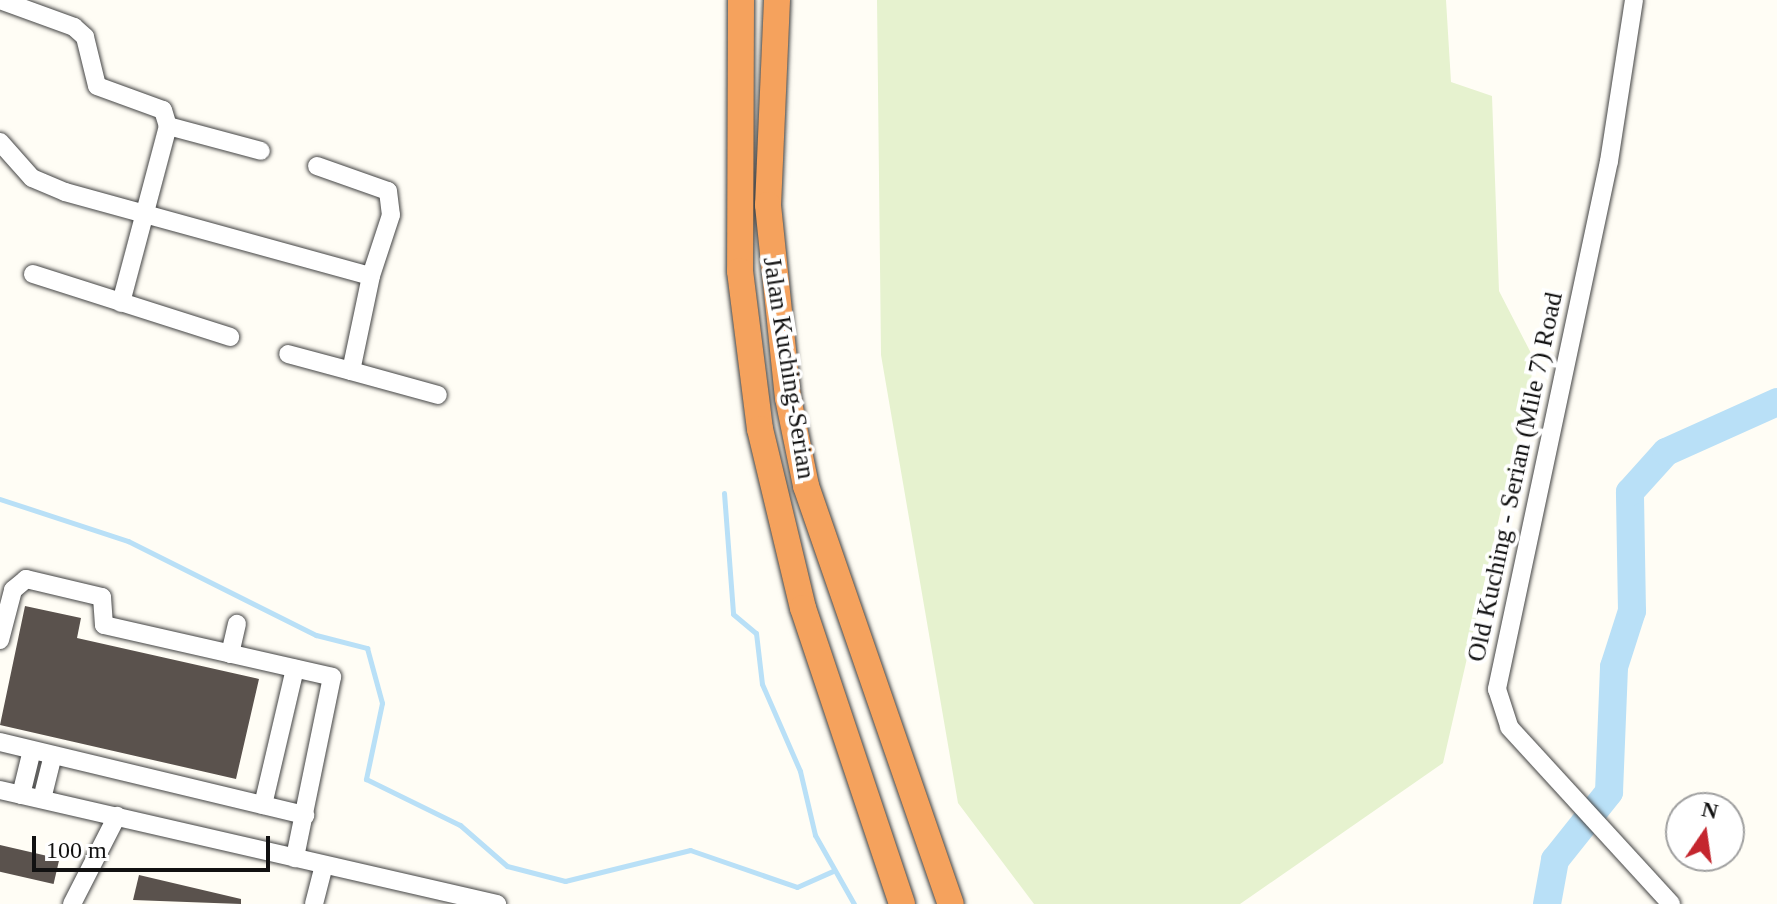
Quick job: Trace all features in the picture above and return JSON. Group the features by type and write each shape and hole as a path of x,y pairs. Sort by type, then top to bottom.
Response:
{"highway":[{"name":"Jalan Kuching-Serian","path":"741,0 740,271 760,429 803,608 902,904"},
{"name":"Jalan Kuching-Serian","path":"777,0 768,205 788,398 806,486 951,904"}],"street":[{"path":"0,0 74,27 85,37 97,86 150,100 168,126 261,151"},
{"name":"Old Kuching - Serian (Mile 7) Road","path":"1634,0 1576,326 1499,667 1509,727 1671,904"},
{"path":"121,303 168,126"},
{"path":"0,142 32,178 145,215 371,276"},
{"path":"317,166 388,191 391,215 371,276 351,371"},
{"path":"33,274 230,337"},
{"path":"288,354 438,395"},
{"path":"0,640 5,602 26,579 86,593 106,604 104,625 332,677 335,685 295,858"},
{"path":"230,654 237,624"},
{"path":"263,805 295,669"},
{"path":"0,742 305,815"},
{"path":"21,795 32,750"},
{"path":"42,799 53,755"},
{"path":"0,790 497,904"},
{"path":"72,904 117,816"},
{"path":"314,904 324,865"}],"green space":[{"path":"877,0 1446,0 1451,82 1492,96 1499,291 1535,361 1443,763 1240,904 1034,904 958,803 881,355"}],"building":[{"path":"25,606 81,618 77,638 259,679 236,779 0,725"},
{"path":"0,845 59,859 54,884 0,872"},
{"path":"139,875 241,899 241,904 133,900"}],"waterway":[{"path":"1547,904 1555,860 1609,792 1614,667 1632,611 1630,492 1666,452 1777,402"},
{"path":"724,493 733,614 756,633 762,684 800,771 815,835 854,904"},
{"path":"0,499 128,541 316,635 367,648 382,703 366,779 460,825 507,866 565,881 690,850 797,887 833,871"}]}
